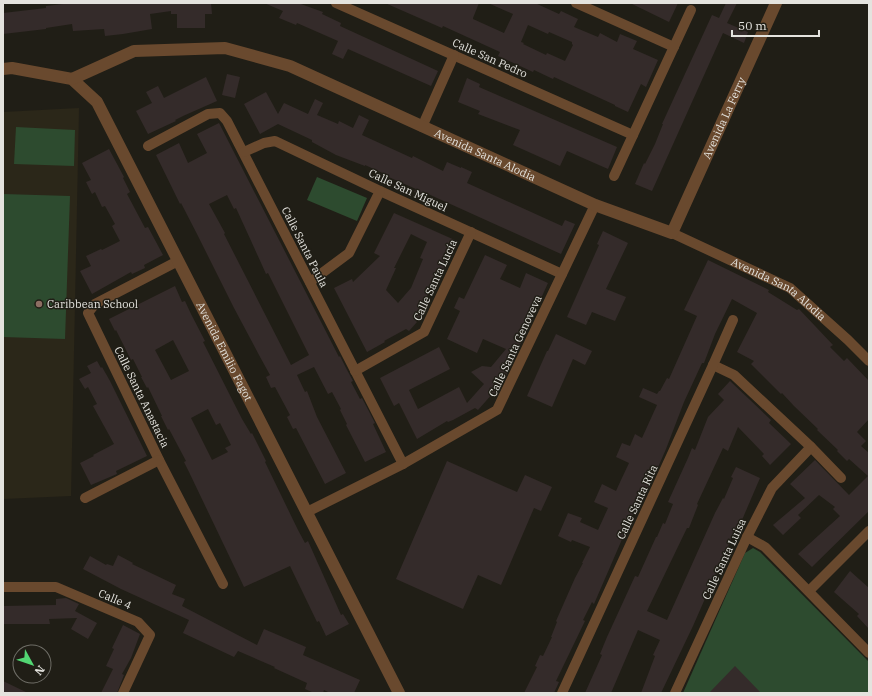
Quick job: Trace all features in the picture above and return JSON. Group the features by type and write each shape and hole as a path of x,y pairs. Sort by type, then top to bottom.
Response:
{"street":[{"name":"Calle San Pedro","path":"336,3 633,135"},
{"path":"576,3 674,47"},
{"name":"Avenida La Ferry","path":"672,233 776,3"},
{"path":"614,176 691,10"},
{"name":"Avenida Santa Alodia","path":"72,79 134,51 224,48 290,66 595,205 672,233 790,288 869,361"},
{"path":"422,127 454,55"},
{"path":"3,69 12,68 72,79"},
{"name":"Avenida Emilio Fagot","path":"72,79 97,102 398,693"},
{"name":"Calle Santa Paula","path":"148,146 208,114 220,113 227,121 403,464"},
{"name":"Calle San Miguel","path":"244,152 264,143 275,142 562,274"},
{"path":"310,282 350,253 380,191"},
{"name":"Calle Santa Genoveva","path":"307,512 403,464 497,410 595,205"},
{"name":"Calle Santa Lucía","path":"355,371 424,332 471,232"},
{"name":"Calle Santa Anastacia","path":"178,261 95,304 88,313 159,460 223,584"},
{"name":"Calle Santa Rita","path":"562,693 713,365 732,320"},
{"path":"713,365 734,375 811,447 841,478"},
{"name":"Calle Santa Luisa","path":"675,693 747,537 772,488 811,447"},
{"path":"85,498 159,460"},
{"path":"809,591 869,531"},
{"path":"747,537 765,548 869,653"},
{"name":"Calle 4","path":"3,587 56,587 138,622 150,635 123,693"}],"shaded area":[{"name":"Caribbean School","path":"79,108 71,496 3,499 3,112"}],"green space":[{"path":"16,127 75,130 74,166 14,164"},
{"path":"317,177 367,198 357,221 307,200"},
{"path":"3,194 70,196 65,339 3,337"},
{"path":"753,548 760,552 869,662 869,693 683,693 745,553"}],"building":[{"path":"71,3 211,3 212,14 205,14 205,28 177,28 177,14 171,14 171,11 150,14 152,29 123,34 105,36 104,29 73,31 72,24 46,29 3,34 3,13 46,8 46,6"},
{"path":"264,3 298,3 323,12 322,14 341,23 340,26 438,71 431,86 348,49 343,59 332,54 338,41 297,23 296,25 279,18 283,11"},
{"path":"385,3 479,3 473,19 504,33 513,14 488,3 535,3 559,14 561,11 578,19 574,27 598,37 600,33 617,42 620,34 637,41 633,49 658,60 646,87 641,84 628,112 554,77 553,79 534,70 533,72 498,56 500,52 443,26 442,28","holes":["528,25 548,34 549,32 572,42 573,45 565,61 547,53 546,55 521,42"]},
{"path":"630,3 678,3 669,22"},
{"path":"726,3 737,3 727,23 748,32 744,43 723,33 652,191 635,184 644,163 645,164 655,144 662,124 712,15 719,18"},
{"path":"227,74 240,77 235,98 222,95"},
{"path":"206,77 217,101 148,134 136,111 152,103 146,92 158,86 164,98"},
{"path":"467,78 480,84 479,87 617,147 608,169 567,151 560,166 513,145 520,130 478,114 480,111 458,102"},
{"path":"266,92 278,114 284,103 308,114 315,99 323,103 317,115 338,124 339,121 353,128 359,115 369,120 362,135 412,158 413,156 443,171 447,162 461,167 472,172 467,183 562,226 565,220 575,224 561,254 426,193 425,197 414,192 416,189 365,165 336,155 312,142 312,140 278,124 260,134 244,104"},
{"path":"219,123 339,357 340,356 353,381 351,382 360,399 362,398 375,423 373,424 386,452 365,462 346,425 347,424 340,410 341,409 332,392 328,394 314,367 297,375 305,392 307,391 317,417 346,473 325,484 296,428 293,429 287,417 290,415 275,387 271,388 266,377 270,375 181,203 180,204 156,155 179,143 188,163 207,153 197,134","holes":["227,195 234,209 236,208 266,274 268,273 309,355 291,365 209,204"]},
{"path":"109,149 130,192 127,194 145,228 148,227 163,255 144,265 145,268 132,274 131,272 92,294 80,271 91,266 86,256 120,241 112,226 115,224 105,206 102,207 95,192 92,194 86,182 91,180 82,163"},
{"path":"394,213 457,241 439,284 434,281 423,305 427,309 416,321 417,322 409,331 406,329 367,352 334,288 352,279 353,282 380,256 374,253","holes":["411,234 427,242 420,258 423,259 411,288 398,303 386,290 396,268 394,268"]},
{"path":"603,231 628,243 606,289 626,297 615,321 592,312 586,325 567,317 599,245 597,244"},
{"path":"485,255 507,265 500,279 520,288 526,273 548,283 501,387 494,394 493,393 478,410 475,408 453,420 447,421 417,439 399,403 394,406 380,378 439,347 450,369 409,390 418,409 459,387 467,403 484,384 471,372 482,366 491,367 506,349 483,339 477,353 447,339 460,311 454,308 459,297 464,299"},
{"path":"708,260 769,290 768,292 797,310 799,309 833,345 830,347 844,361 847,358 869,381 869,419 857,432 866,441 861,446 869,453 869,511 812,567 798,554 840,516 833,509 835,507 819,495 798,515 801,518 783,535 773,525 805,498 790,484 815,460 849,495 868,476 849,459 847,461 837,451 838,450 817,430 818,429 751,364 754,361 737,352 757,313 732,299 715,334 704,363 702,363 684,402 649,488 647,487 641,501 639,500 630,521 631,522 594,604 592,602 583,620 585,621 556,681 559,682 554,693 524,693 537,667 535,666 540,655 543,656 552,637 557,622 556,621 590,547 572,540 571,542 558,536 568,513 582,518 580,522 598,530 608,508 594,502 602,484 616,491 629,463 616,457 622,443 630,446 635,434 642,438 657,405 639,397 643,388 657,394 667,378 669,379 697,316 684,310"},
{"path":"175,286 182,302 185,301 205,341 203,342 242,419 251,434 252,433 298,530 305,543 308,541 341,615 343,614 349,624 326,636 319,621 317,622 290,566 244,587 184,462 186,461 169,429 168,430 133,359 131,360 109,319","holes":["173,340 189,371 171,380 155,350","208,409 216,425 220,423 231,445 225,448 228,452 212,460 191,418"]},
{"path":"556,334 592,351 585,365 573,359 552,407 527,396"},
{"path":"97,361 110,381 147,456 116,471 117,474 91,485 80,463 114,444 93,406 97,404 88,387 85,389 79,379 91,373 87,366"},
{"path":"730,381 771,420 769,423 791,444 770,465 762,456 764,454 738,427 728,451 723,448 697,504 698,505 689,528 687,528 647,611 667,620 715,513 723,498 724,499 736,467 760,478 742,520 740,519 693,626 661,693 641,693 655,656 653,655 660,640 638,630 611,693 585,693 602,655 600,654 607,637 635,576 638,577 663,523 665,524 673,504 668,502 692,448 695,450 708,417 724,400 718,394"},
{"path":"447,461 517,492 525,475 552,487 541,511 534,508 501,585 478,575 463,609 396,579"},
{"path":"118,555 133,563 132,564 176,585 172,594 185,599 182,606 257,645 264,629 306,647 303,655 360,680 354,693 330,693 324,690 323,693 314,693 305,689 307,683 274,668 275,667 238,651 234,657 183,633 189,620 121,589 83,569 90,556 106,565 113,566"},
{"path":"850,571 869,588 869,629 857,616 859,614 834,592"},
{"path":"66,598 79,604 75,611 97,623 88,639 71,629 77,618 49,619 50,624 3,624 3,606 56,605 56,599"},
{"path":"123,625 140,634 131,658 122,674 124,675 117,693 101,693 113,669 106,666 114,649 112,648"},
{"path":"735,666 761,693 709,693"},
{"path":"3,681 28,693 3,693"}],"place":[{"name":"Caribbean School","path":"39,304"}]}
